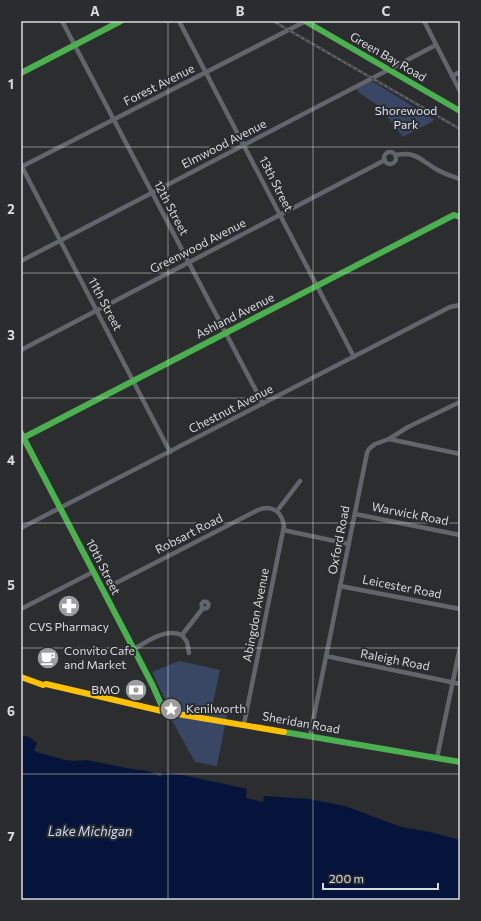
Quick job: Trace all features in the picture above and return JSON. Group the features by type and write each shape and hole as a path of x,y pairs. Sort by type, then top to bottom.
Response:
{"street":[{"name":"12th Street","path":"62,21 263,404"},
{"path":"21,73 121,21"},
{"name":"13th Street","path":"179,21 354,357"},
{"name":"Green Bay Road","path":"305,21 460,111"},
{"name":"Forest Avenue","path":"21,166 305,21"},
{"path":"424,21 460,91"},
{"name":"Elmwood Avenue","path":"21,261 436,45"},
{"path":"452,76 460,72"},
{"name":"Greenwood Avenue","path":"388,152 392,152 396,155 396,159 392,164 385,160 385,155 388,152"},
{"path":"396,155 408,153 412,154 436,169 460,179"},
{"name":"Greenwood Avenue","path":"21,350 385,160"},
{"name":"11th Street","path":"21,166 170,452"},
{"name":"Ashland Avenue","path":"22,437 134,381 450,217 454,215 460,217"},
{"name":"Chestnut Avenue","path":"21,528 450,307 460,306"},
{"name":"Oxford Road","path":"310,736 369,448 460,402"},
{"name":"10th Street","path":"22,437 134,649 164,711"},
{"path":"389,439 460,454"},
{"path":"277,511 300,481"},
{"name":"Robsart Road","path":"112,585 258,510 267,508 277,511"},
{"name":"Abingdon Avenue","path":"244,724 283,530 282,519 277,511"},
{"name":"Warwick Road","path":"355,514 460,535"},
{"path":"283,530 349,544"},
{"path":"21,609 93,572"},
{"name":"Leicester Road","path":"340,586 460,609"},
{"path":"182,635 203,608"},
{"path":"134,649 167,632 174,632 182,635 187,642 189,653"},
{"path":"437,758 460,647"},
{"name":"Raleigh Road","path":"326,656 460,684"},
{"name":"Sheridan Road","path":"21,677 35,681 44,681 46,684 164,711 460,762"}],"green space":[{"name":"Shorewood Park","path":"372,81 435,120 403,137 379,106 359,93 356,89"},
{"path":"179,661 220,670 211,712 227,715 217,766 195,762 170,717 174,718 152,672"}],"water":[{"name":"Lake Michigan","path":"21,735 29,737 37,743 34,750 36,752 65,760 86,760 149,771 161,777 162,772 183,775 247,789 246,798 263,802 264,796 309,799 345,806 401,827 430,832 460,840 460,900 21,900"}],"railway":[{"path":"273,21 460,129"}],"traffic: fast":[{"path":"21,73 121,21"},
{"path":"305,21 460,111"},
{"path":"21,439 450,217 454,215 460,217"},
{"path":"21,433 153,686 164,711"},
{"path":"284,732 460,762"}],"traffic: slow":[{"path":"21,677 43,685 46,684 166,712 284,732"}],"place":[{"name":"CVS Pharmacy","path":"69,606"},
{"name":"Convito Cafe and Market","path":"48,658"},
{"name":"BMO","path":"136,690"},
{"name":"Kenilworth","path":"171,709"}]}
